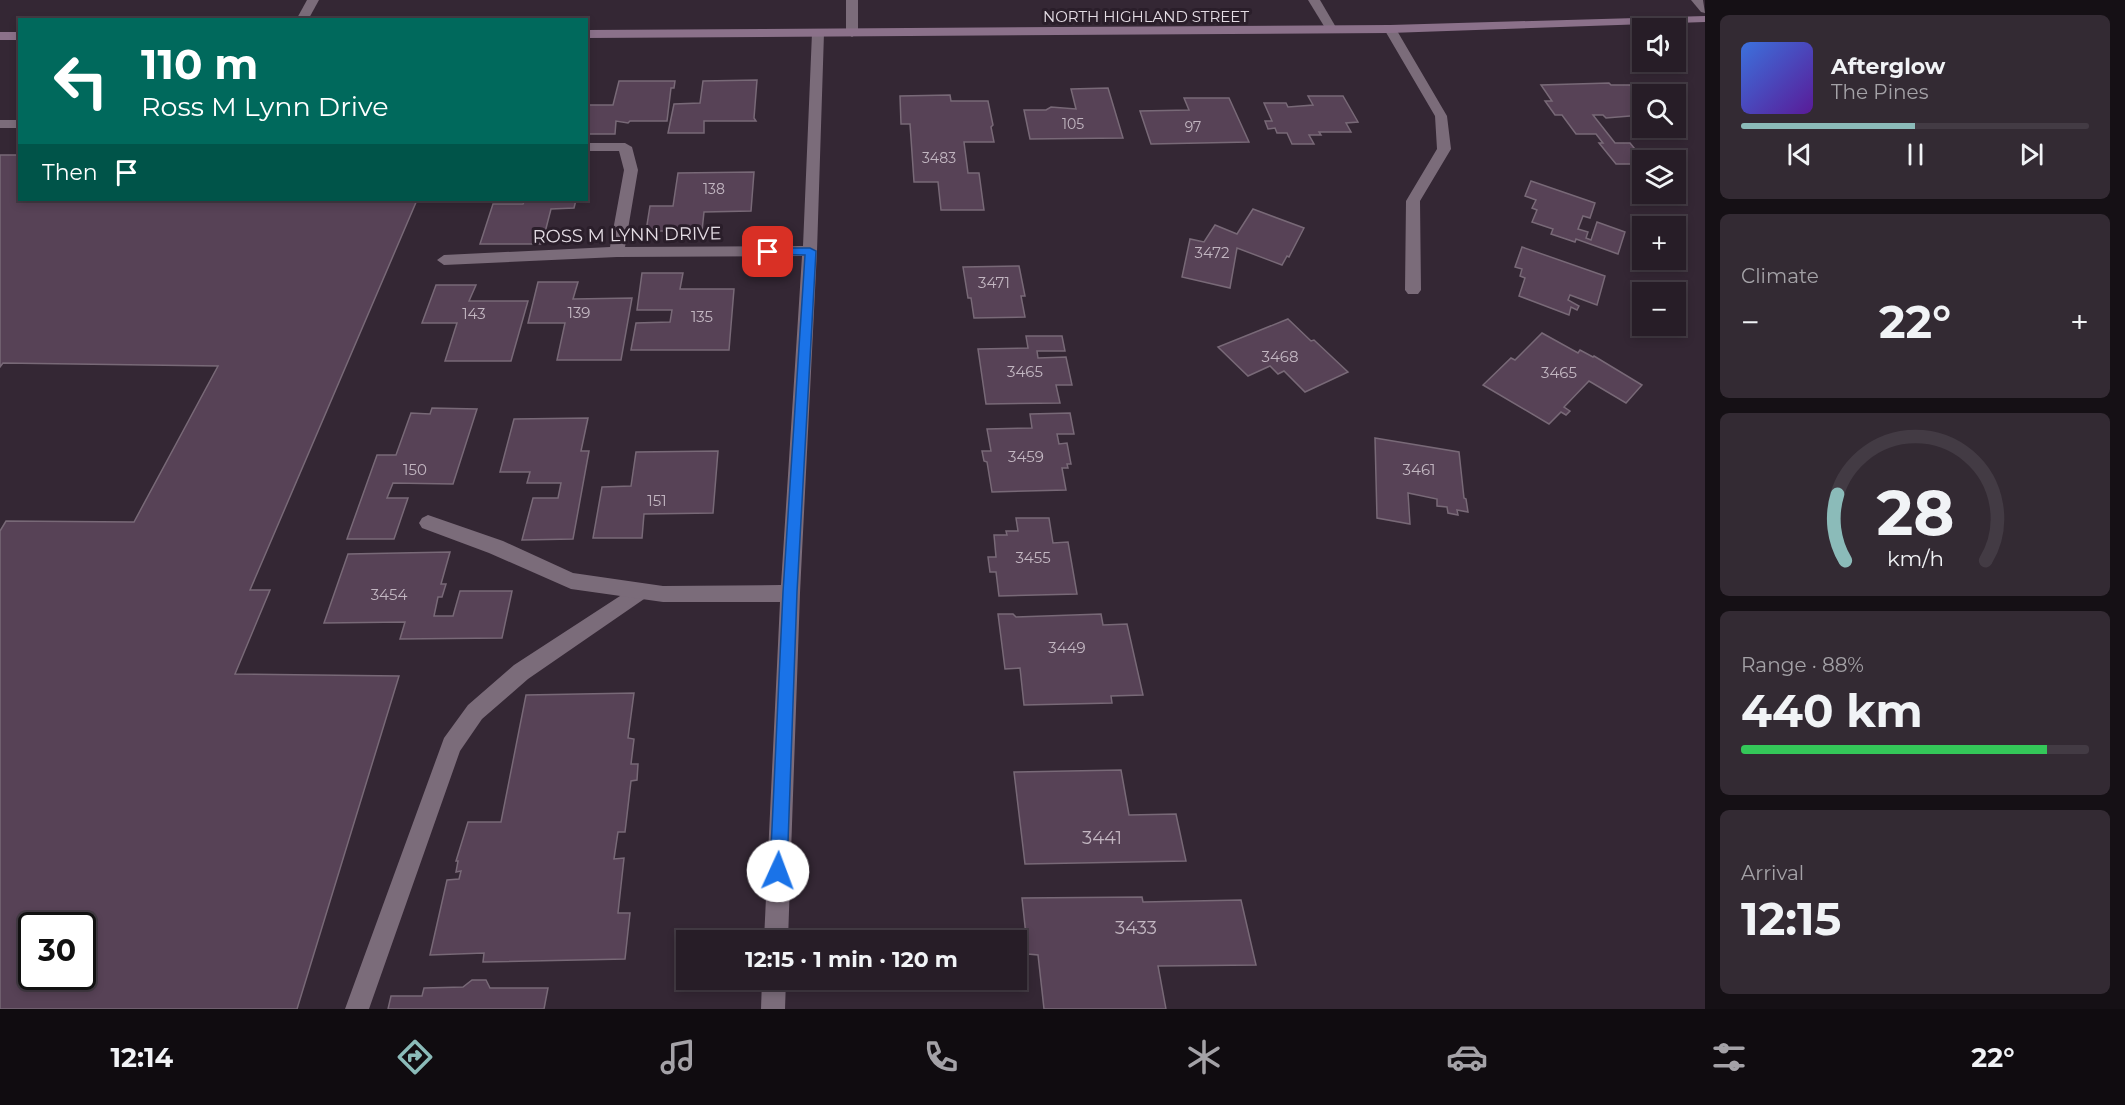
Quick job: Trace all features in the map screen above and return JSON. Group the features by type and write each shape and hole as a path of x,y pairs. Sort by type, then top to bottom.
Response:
{"main road":[{"name":"NORTH HIGHLAND STREET","path":"588,34 1390,29 1705,19"},
{"path":"0,36 18,36"}],"street":[{"path":"303,18 313,0"},
{"path":"852,0 852,33"},
{"path":"1314,0 1331,29"},
{"path":"1697,0 1705,9"},
{"path":"1390,29 1441,116 1444,149 1413,201 1413,290"},
{"path":"776,930 790,592 810,251 818,33"},
{"path":"0,124 18,124"},
{"path":"588,147 625,147 631,170 617,252"},
{"name":"ROSS M LYNN DRIVE","path":"444,260 617,252 810,251"},
{"path":"428,523 496,547 571,581 663,594 790,592"},
{"path":"357,1009 451,745 475,712 521,672 640,591"},
{"path":"773,1009 774,990"}],"building":[{"path":"757,80 754,118 756,121 704,121 704,133 668,133 674,104 700,103 703,81"},
{"path":"619,81 675,81 674,88 671,88 667,121 630,121 628,123 616,121 615,134 588,134 588,105 613,105"},
{"path":"1609,83 1611,85 1630,85 1632,88 1632,116 1606,118 1603,115 1593,115 1615,143 1630,143 1636,150 1632,150 1632,164 1616,164 1599,143 1603,143 1596,134 1576,134 1562,115 1555,115 1545,101 1552,101 1541,85"},
{"path":"1108,88 1123,138 1030,139 1024,110 1046,110 1051,107 1076,109 1071,89"},
{"path":"950,95 951,101 988,101 994,142 964,142 968,173 979,173 984,210 941,210 938,182 914,182 910,124 901,124 900,96"},
{"path":"1308,96 1343,96 1358,122 1346,123 1351,132 1319,132 1321,135 1309,135 1314,144 1292,144 1287,133 1277,133 1275,128 1268,129 1265,121 1272,121 1264,103 1286,103 1288,107 1313,105"},
{"path":"1184,98 1229,98 1249,142 1151,144 1140,111 1189,110"},
{"path":"0,155 18,155 18,201 417,201 250,590 270,590 235,674 399,676 297,1009 0,1009 0,531 6,521 134,522 218,366 3,363 0,367"},
{"path":"754,172 751,211 704,212 702,231 646,231 650,206 673,206 678,173"},
{"path":"1531,181 1595,203 1590,218 1583,216 1578,229 1588,232 1586,238 1591,240 1597,222 1625,232 1618,254 1576,239 1575,242 1551,234 1553,229 1532,222 1537,210 1532,208 1536,200 1525,196"},
{"path":"524,201 576,201 574,208 551,209 542,244 480,244 493,204 523,204"},
{"path":"1253,209 1304,228 1289,257 1287,256 1282,265 1237,248 1230,288 1182,277 1190,239 1204,242 1215,225 1237,234"},
{"path":"1522,247 1605,276 1597,305 1570,295 1568,300 1579,306 1577,310 1571,307 1569,315 1519,296 1525,278 1520,276 1522,269 1515,267"},
{"path":"1019,266 1025,296 1021,296 1025,317 974,318 963,267"},
{"path":"642,273 683,273 680,289 734,289 729,350 631,350 636,323 670,322 672,310 637,310"},
{"path":"538,282 578,282 573,299 632,298 621,360 557,360 565,323 528,323"},
{"path":"436,285 476,285 469,301 528,301 511,361 445,361 457,323 422,323"},
{"path":"1288,319 1348,372 1305,392 1284,371 1278,374 1270,366 1248,376 1218,347"},
{"path":"1542,333 1578,353 1580,350 1594,356 1642,385 1626,403 1589,381 1564,407 1570,411 1566,415 1561,412 1549,424 1483,385 1511,358 1515,360"},
{"path":"1026,336 1062,336 1065,351 1037,351 1038,358 1066,357 1072,385 1056,385 1060,403 986,404 978,349 1028,348"},
{"path":"432,408 477,409 453,484 393,483 387,498 408,498 394,539 347,539 377,455 396,455 411,413 430,414"},
{"path":"1070,413 1074,434 1057,434 1059,444 1067,443 1071,464 1067,464 1068,468 1062,468 1066,490 992,492 987,462 984,461 982,451 991,451 987,429 1032,428 1030,414"},
{"path":"588,418 581,451 589,451 573,539 522,540 533,498 558,498 561,483 527,483 530,472 500,472 514,419"},
{"path":"1375,438 1459,452 1464,498 1468,512 1457,510 1458,515 1448,513 1447,507 1437,506 1437,499 1408,493 1410,524 1377,518"},
{"path":"718,451 713,513 644,514 642,538 593,538 602,487 631,486 636,452"},
{"path":"1016,518 1049,518 1053,543 1068,542 1077,594 999,596 996,572 990,572 988,557 996,557 994,535 1007,535 1006,531 1018,531"},
{"path":"450,552 441,584 446,584 442,597 438,597 434,616 453,616 460,591 512,591 502,638 400,639 405,622 324,623 348,554"},
{"path":"998,614 1013,614 1016,617 1101,614 1103,625 1127,624 1143,695 1111,696 1112,703 1024,705 1020,668 1005,669"},
{"path":"634,693 628,738 634,739 631,764 638,764 637,780 631,781 625,832 618,832 614,859 624,858 618,913 630,913 625,959 483,962 484,953 430,955 447,880 459,879 461,871 456,872 458,861 456,861 468,822 501,822 526,695"},
{"path":"1121,770 1129,815 1176,814 1186,861 1025,864 1014,772"},
{"path":"1142,897 1143,902 1241,900 1256,965 1158,966 1166,1009 1044,1009 1038,955 1028,954 1022,898"},
{"path":"472,980 486,980 490,988 548,988 544,1009 388,1009 391,996 422,996 424,988 463,987"}],"route":[{"path":"768,252 810,251 790,592 778,871"}]}
